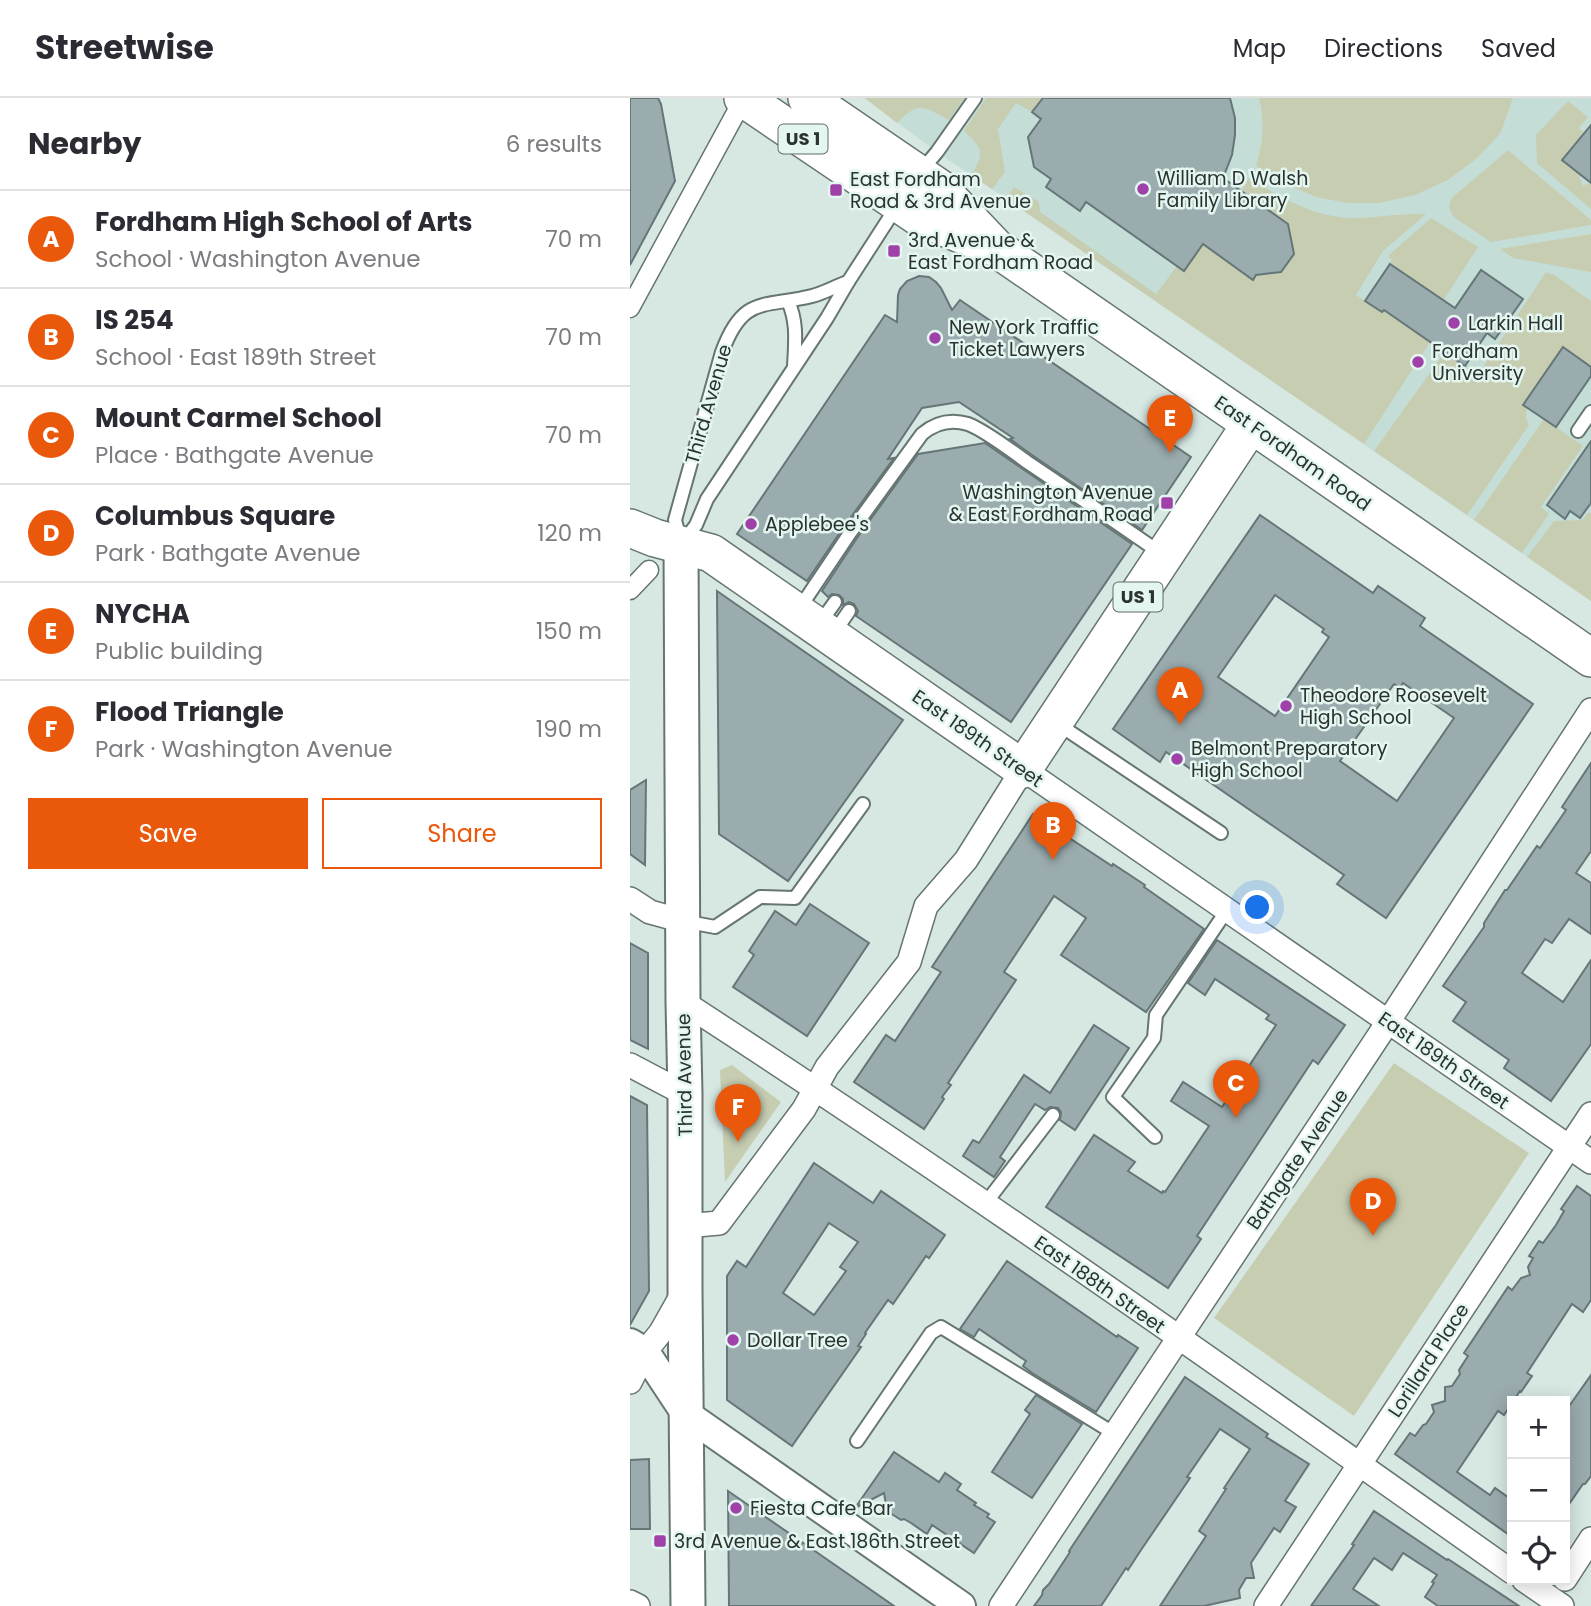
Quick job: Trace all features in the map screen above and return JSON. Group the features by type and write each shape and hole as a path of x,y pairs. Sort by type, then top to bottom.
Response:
{"main road":[{"name":"East Fordham Road","path":"744,98 909,189 939,188 996,248 1591,658"},
{"name":"East Fordham Road","path":"807,98 909,189"},
{"name":"US 1","path":"1023,769 1251,424"},
{"name":"East 189th Street","path":"630,528 654,538 711,553 826,618 1023,769"},
{"name":"Third Avenue","path":"681,544 688,1606"}],"street":[{"path":"630,308 744,98"},
{"path":"630,590 649,570"},
{"name":"Bathgate Avenue","path":"1001,1606 1591,710"},
{"path":"685,1226 719,1223 804,1109 827,1067 909,962 926,906 966,860 1023,769"},
{"name":"East 189th Street","path":"1023,769 1591,1162"},
{"path":"630,899 650,912 683,921"},
{"name":"East 188th Street","path":"683,1002 816,1088 985,1204 1507,1568"},
{"path":"630,1065 685,1094"},
{"name":"Lorillard Place","path":"1266,1606 1591,1114"},
{"path":"630,1382 638,1347 661,1332 684,1290"},
{"path":"638,1347 686,1414 961,1606"},
{"path":"1570,1570 1591,1539"},
{"path":"1530,1585 1553,1604 1561,1585"},
{"path":"630,1602 638,1606"}],"lane":[{"name":"Third Avenue","path":"681,544 696,525 707,499 909,189 975,98"},
{"name":"Third Avenue","path":"681,544 675,520 727,337 740,317 755,306 815,295 848,282"},
{"path":"788,301 795,323 794,367"},
{"path":"1578,431 1591,412"},
{"path":"826,618 858,523 922,434 943,423 969,425 1165,556"},
{"path":"1055,722 1221,833"},
{"path":"683,921 715,927 761,897 795,898 863,804"},
{"path":"1155,1138 1113,1097 1154,1038 1156,1015 1227,910"},
{"path":"985,1204 1052,1115"},
{"path":"857,1441 931,1333 941,1327 1115,1434"}],"shaded area":[{"name":"Fordham University","path":"860,98 1591,98 1591,601 937,152 866,99"},
{"path":"867,98 964,98 949,120 922,108 911,111 897,123"},
{"path":"986,98 1043,98 1032,112 1016,103 998,129 1005,172 992,189 971,175 980,152 964,131"},
{"path":"1259,98 1513,98 1500,134 1476,159 1448,180 1415,195 1379,203 1347,203 1316,197 1285,184 1256,166 1262,132"},
{"path":"1568,101 1588,117 1579,128 1584,133 1562,160 1581,175 1579,178 1584,186 1591,183 1591,209 1537,163 1536,135"},
{"path":"1508,150 1591,220 1591,225 1491,242 1455,218 1450,208 1453,197"},
{"path":"1249,178 1286,199 1326,215 1355,218 1426,214 1383,251 1356,295 1382,312 1384,310 1430,342 1364,444 1006,199 1014,187 1039,202 1040,212 1156,294 1177,266 1184,271 1203,244 1253,280 1260,270 1266,274 1281,272 1294,254 1291,240 1285,236 1291,227 1241,191"},
{"path":"1431,218 1478,247 1443,301 1389,264 1392,260 1388,256"},
{"path":"1591,234 1591,272 1513,258 1500,249"},
{"path":"1546,272 1591,301 1591,367 1562,348 1523,404 1527,407 1526,418 1529,425 1467,515 1374,451 1445,352 1478,375"},
{"path":"1544,419 1583,446 1541,507 1549,514 1522,553 1474,520"},
{"path":"1589,512 1591,601 1527,557 1554,521 1582,520"},
{"path":"1394,1063 1529,1153 1354,1416 1214,1318"},
{"path":"732,1065 781,1102 725,1182 720,1070"}],"building":[{"path":"630,98 658,98 675,181 630,265"},
{"name":"William D Walsh Family Library","path":"1043,98 1230,98 1235,118 1235,135 1232,155 1223,178 1288,224 1294,254 1281,272 1256,275 1253,280 1203,244 1184,271 1086,202 1080,211 1046,187 1051,179 1034,167 1028,137 1041,119 1032,112"},
{"path":"1591,125 1591,183 1562,160"},
{"name":"Larkin Hall","path":"1390,264 1455,308 1481,270 1523,299 1495,339 1487,333 1465,366 1384,310 1382,312 1365,301"},
{"path":"919,276 929,277 936,282 952,310 960,300 1191,457 1142,530 959,402 922,408 888,459 894,458 807,581 737,534 885,315 897,322 900,289 907,281"},
{"path":"1563,347 1591,367 1591,376 1556,427 1523,405"},
{"path":"1591,441 1591,503 1580,518 1570,511 1565,519 1547,505"},
{"path":"985,443 1132,544 1011,722 856,616 858,611 854,604 849,602 843,605 843,599 839,595 832,594 828,597 822,591 918,454"},
{"path":"1260,515 1373,593 1378,586 1425,618 1420,626 1533,704 1386,918 1337,884 1344,875 1166,752 1160,762 1113,729","holes":["1275,595 1324,629 1322,632 1329,637 1275,716 1218,677","1403,683 1454,718 1397,801 1340,761 1394,684 1400,688"]},
{"path":"717,591 903,720 788,881 719,834"},
{"path":"1591,763 1591,851 1576,873 1591,883 1591,934 1569,919 1552,943 1545,939 1522,973 1563,1002 1591,960 1591,1044 1551,1101 1504,1068 1509,1060 1453,1021 1466,1002 1443,986 1484,927 1505,890 1537,846 1540,848 1566,810 1562,807"},
{"path":"646,780 645,865 630,854 630,790"},
{"path":"1033,814 1145,885 1144,887 1204,929 1146,1012 1061,955 1086,918 1054,896 1004,972 1016,980 948,1083 951,1085 942,1097 944,1099 924,1129 854,1082 886,1035 895,1041 941,972 932,967"},
{"path":"810,904 869,943 807,1036 733,987 754,955 749,951 775,911 796,925"},
{"path":"1217,940 1345,1025 1318,1064 1313,1060 1197,1236 1201,1239 1168,1288 1046,1207 1094,1135 1135,1162 1128,1171 1162,1193 1165,1192 1209,1126 1171,1101 1183,1082 1222,1107 1276,1025 1266,1019 1269,1015 1215,979 1205,995 1188,983"},
{"path":"630,943 648,953 648,1049 630,1040"},
{"path":"1094,1025 1129,1048 1075,1130 1060,1120 1061,1112 1058,1108 1050,1107 1045,1110 1035,1104 1000,1157 1005,1161 994,1177 963,1156 973,1140 979,1143 1024,1075 1050,1093"},
{"path":"630,1096 647,1105 649,1291 630,1325"},
{"path":"814,1163 873,1203 881,1191 945,1235 929,1258 926,1256 893,1304 888,1300 865,1333 858,1346 861,1347 792,1446 727,1400 727,1276 737,1261 746,1267","holes":["829,1223 858,1242 840,1267 846,1271 814,1315 783,1293"]},
{"path":"1577,1186 1591,1196 1591,1300 1583,1312 1572,1304 1527,1373 1532,1376 1517,1396 1507,1396 1507,1410 1504,1415 1498,1411 1457,1472 1490,1495 1495,1488 1507,1496 1507,1533 1395,1454 1410,1433 1415,1436 1426,1424 1434,1412 1432,1405 1445,1401 1445,1387 1452,1386 1460,1374 1459,1370 1468,1356 1464,1353 1508,1287 1512,1290 1521,1278 1530,1275 1528,1267 1533,1258 1529,1256 1539,1241 1543,1243 1556,1225 1564,1211 1561,1209"},
{"path":"1007,1261 1117,1337 1118,1335 1138,1348 1096,1412 1032,1373 1023,1366 1026,1361 979,1329 974,1337 960,1329"},
{"path":"1591,1375 1591,1476 1570,1503 1570,1459 1570,1405"},
{"path":"1185,1377 1268,1434 1266,1437 1309,1464 1285,1501 1296,1507 1280,1532 1274,1528 1251,1563 1254,1578 1246,1578 1239,1590 1240,1598 1204,1606 1160,1606 1206,1536 1199,1531 1250,1449 1220,1429 1187,1477 1190,1478 1101,1606 1034,1606 1043,1590"},
{"path":"1036,1395 1082,1424 1032,1498 992,1472 1030,1414 1025,1410"},
{"path":"894,1452 939,1482 945,1473 961,1484 957,1490 989,1514 987,1517 995,1522 974,1553 932,1525 927,1534 887,1511 884,1493 855,1508"},
{"path":"649,1459 650,1529 630,1529 630,1460"},
{"path":"728,1491 838,1567 894,1606 729,1606"},
{"path":"1374,1511 1519,1606 1438,1606 1425,1597 1437,1575 1403,1553 1392,1570 1374,1558 1353,1589 1379,1606 1311,1606 1354,1545 1352,1544"}],"place":[{"name":"William D Walsh Family Library","path":"1143,189"},
{"name":"East Fordham Road & 3rd Avenue","path":"836,190"},
{"name":"3rd Avenue & East Fordham Road","path":"894,251"},
{"name":"Larkin Hall","path":"1454,323"},
{"name":"New York Traffic Ticket Lawyers","path":"935,338"},
{"name":"Fordham University","path":"1418,362"},
{"name":"NYCHA","path":"1170,453"},
{"name":"Washington Avenue & East Fordham Road","path":"1167,503"},
{"name":"Applebee's","path":"751,524"},
{"name":"Theodore Roosevelt High School","path":"1286,706"},
{"name":"Fordham High School of Arts","path":"1180,725"},
{"name":"Belmont Preparatory High School","path":"1177,759"},
{"name":"IS 254","path":"1053,860"},
{"name":"Mount Carmel School","path":"1236,1118"},
{"name":"Flood Triangle","path":"738,1142"},
{"name":"Columbus Square","path":"1373,1236"},
{"name":"Dollar Tree","path":"733,1340"},
{"name":"Fiesta Cafe Bar","path":"736,1508"},
{"name":"3rd Avenue & East 186th Street","path":"660,1541"}]}
